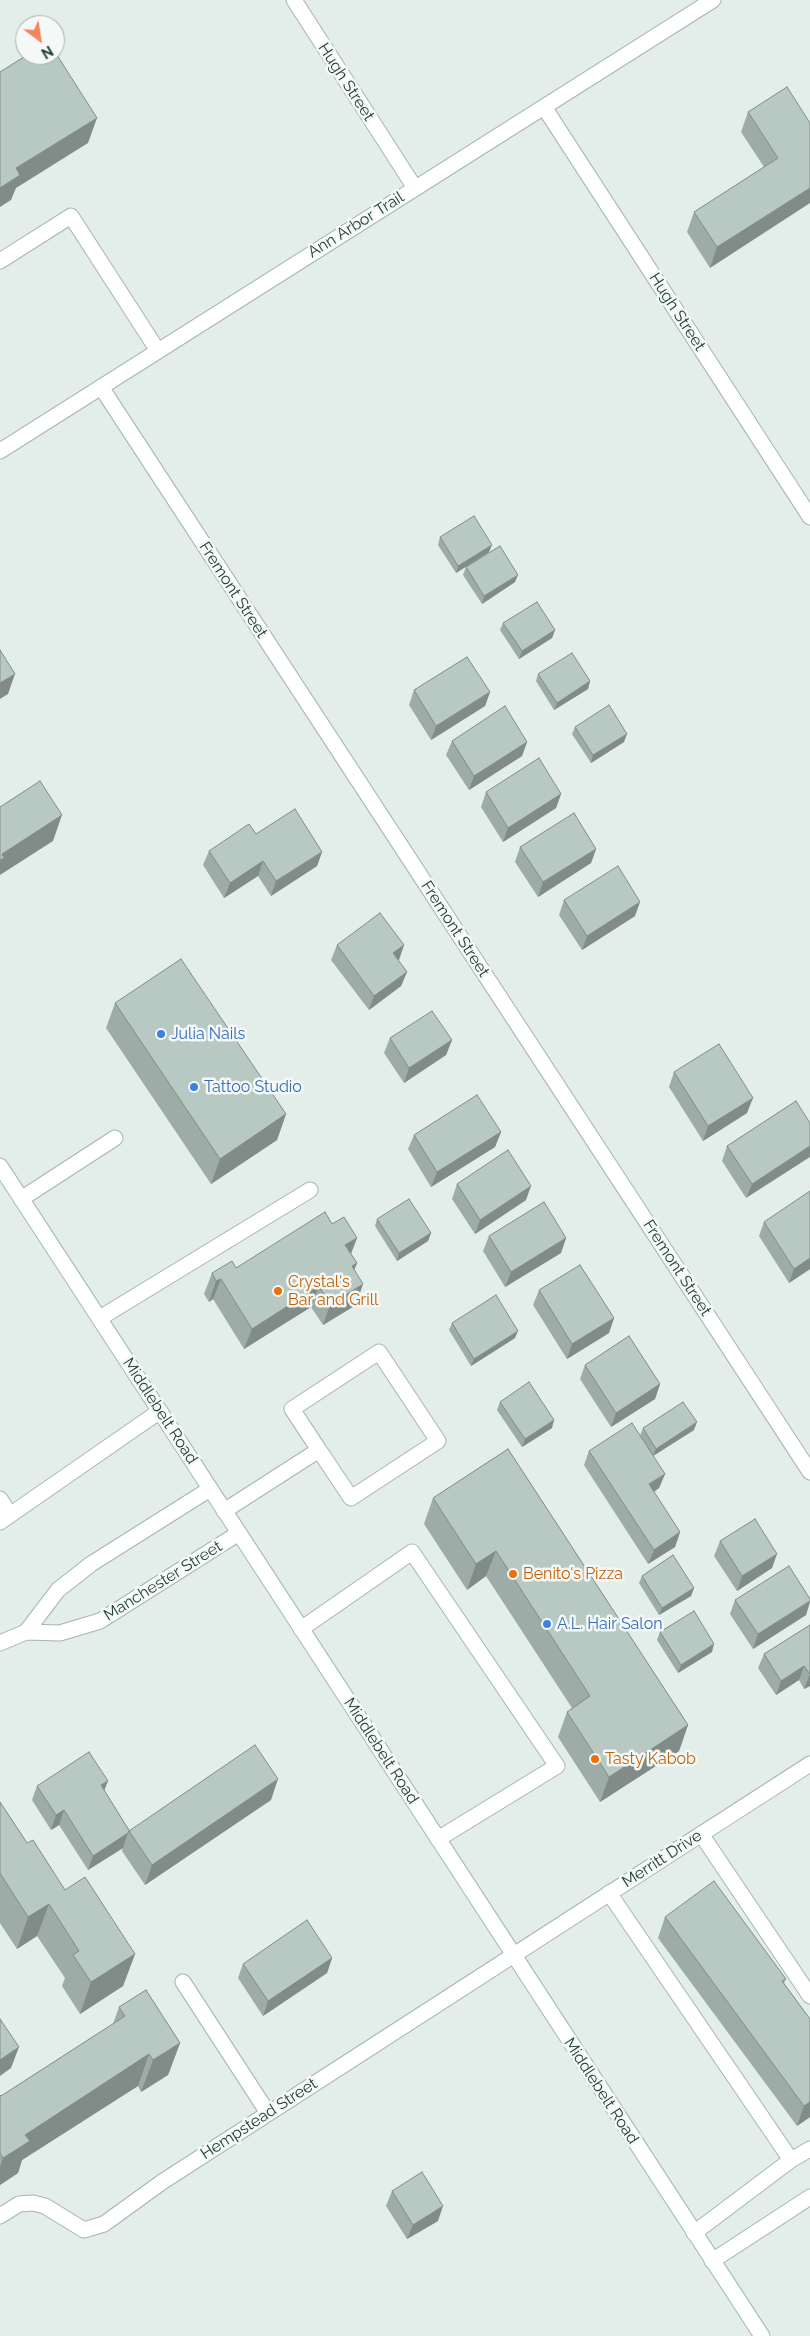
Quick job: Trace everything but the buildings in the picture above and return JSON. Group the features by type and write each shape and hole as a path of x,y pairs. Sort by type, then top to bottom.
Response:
{"street":[{"name":"Hugh Street","path":"294,0 415,188"},
{"name":"Ann Arbor Trail","path":"0,451 713,0"},
{"name":"Hugh Street","path":"544,107 810,517"},
{"path":"0,261 71,216 158,350"},
{"name":"Fremont Street","path":"101,386 810,1472"},
{"path":"22,1199 115,1138"},
{"name":"Middlebelt Road","path":"0,1166 762,2336"},
{"path":"100,1318 310,1190"},
{"path":"379,1352 438,1440 351,1498 319,1450 292,1409 379,1352"},
{"path":"0,1499 5,1519 160,1411"},
{"path":"224,1510 319,1450"},
{"name":"Manchester Street","path":"26,1632 58,1590 84,1569 210,1488"},
{"name":"Manchester Street","path":"0,1643 26,1632 60,1633 100,1621 239,1533"},
{"path":"302,1629 412,1552 557,1766 438,1839"},
{"name":"Merritt Drive","path":"513,1954 810,1764"},
{"path":"701,1834 810,1996"},
{"path":"609,1893 791,2160"},
{"name":"Hempstead Street","path":"0,2216 19,2204 33,2203 45,2206 84,2230 104,2224 162,2182 513,1954"},
{"path":"183,1982 268,2113"},
{"path":"694,2233 791,2160 810,2149"},
{"path":"712,2261 810,2197"}],"place":[{"name":"Julia Nails","path":"161,1034"},
{"name":"Tattoo Studio","path":"194,1087"},
{"name":"Crystal's Bar and Grill","path":"278,1291"},
{"name":"Benito's Pizza","path":"513,1574"},
{"name":"A.L. Hair Salon","path":"547,1624"},
{"name":"Tasty Kabob","path":"595,1759"}]}
